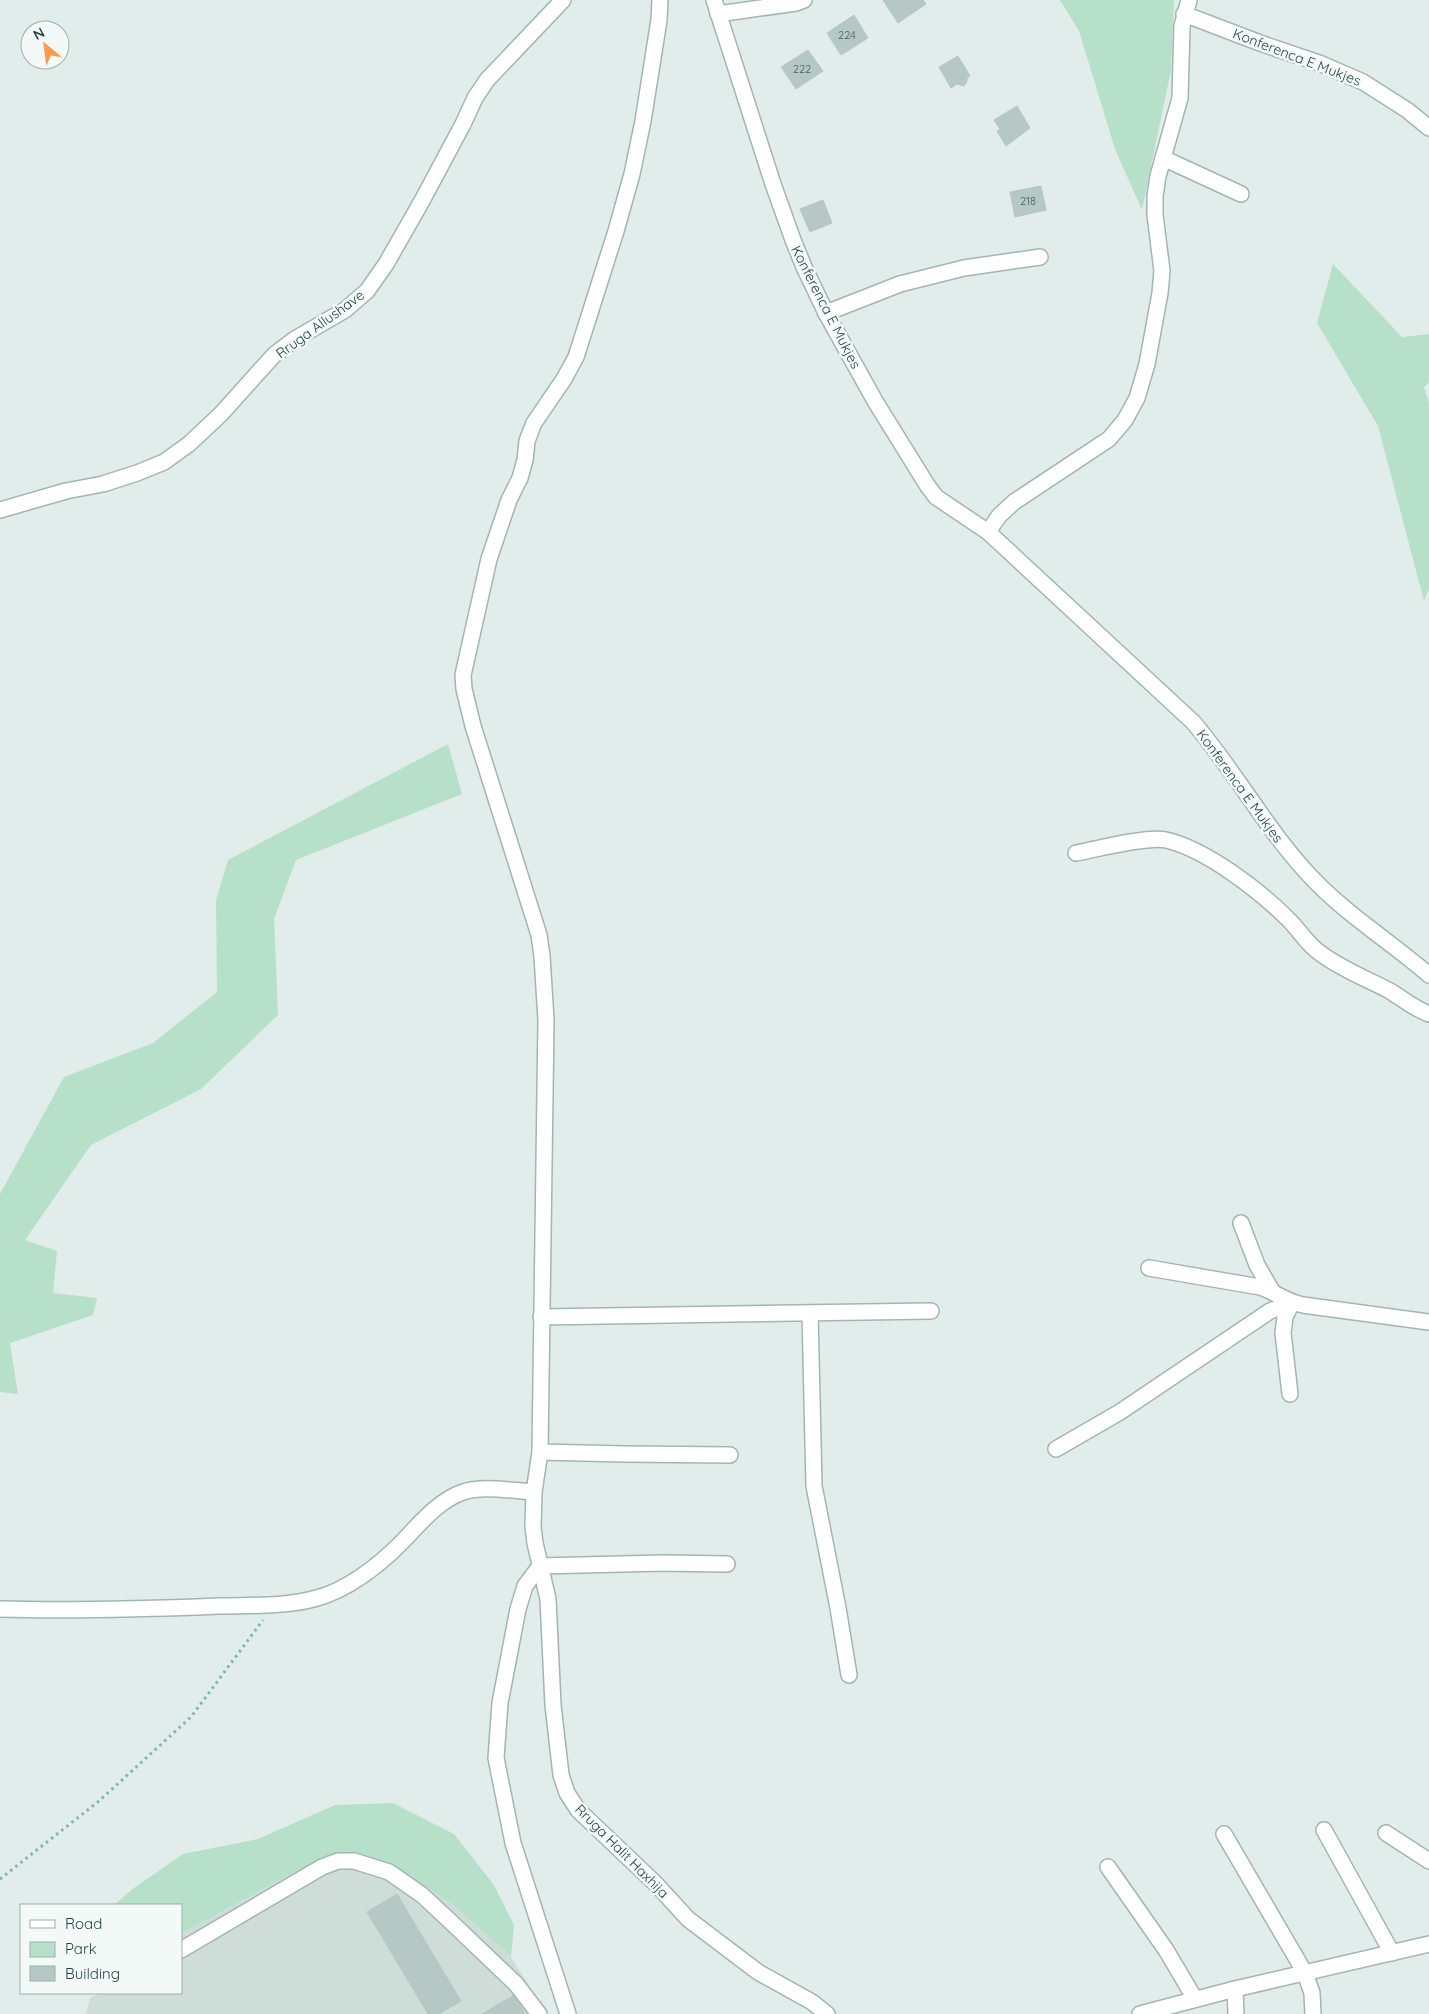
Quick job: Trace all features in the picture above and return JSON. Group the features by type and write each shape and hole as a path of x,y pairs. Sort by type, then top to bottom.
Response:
{"street":[{"name":"Rruga Allushave","path":"0,510 66,491 137,474 164,462 189,444 222,414 274,356 295,340 345,310 367,291 386,264 423,199 463,124 474,98 487,80 563,0"},
{"name":"Rruga Halit Haxhija","path":"660,0 659,20 644,121 632,174 576,357 564,379 534,422 527,441 525,460 520,478 509,500 489,558 463,675 464,689 471,718 533,913 542,956 546,1020 540,1452 534,1492 533,1527 548,1599 553,1705 561,1775 567,1794 578,1810 656,1884 688,1920 758,1972 812,2002 827,2014"},
{"name":"Konferenca E Mukjes","path":"804,0 796,3 716,7 793,240 826,313 875,401 931,492 988,532 1193,722 1215,747 1277,836 1311,877 1329,895 1429,975"},
{"name":"Konferenca E Mukjes","path":"988,532 999,516 1014,502 1109,439 1125,420 1137,398 1147,364 1160,294 1162,271 1155,215 1155,196 1163,158 1180,98 1182,26 1186,7 1260,43 1319,63 1363,82 1407,110 1429,128"},
{"path":"1163,158 1241,194"},
{"path":"826,313 900,284 964,268 1040,256"},
{"path":"1076,853 1138,842 1164,840 1186,847 1231,872 1252,887 1275,906 1320,954 1429,1014"},
{"path":"1241,1223 1257,1265 1272,1291"},
{"path":"1149,1268 1272,1291 1292,1303 1429,1322"},
{"path":"1290,1394 1283,1333 1285,1317 1292,1303"},
{"path":"1056,1449 1120,1412 1270,1311 1292,1303"},
{"path":"542,1317 931,1311"},
{"path":"810,1313 814,1486 849,1675"},
{"path":"540,1452 730,1455"},
{"path":"0,1609 69,1610 274,1604 318,1598 356,1579 398,1546 418,1524 436,1509 463,1492 478,1489 534,1492"},
{"path":"568,2014 513,1843 496,1758 500,1703 518,1610 526,1586 540,1566 662,1563 727,1564"},
{"path":"1324,1830 1392,1953"},
{"path":"1386,1833 1429,1861"},
{"path":"1224,1834 1305,1973 1312,1993 1313,2014"},
{"path":"182,1949 322,1867 338,1860 354,1861 389,1872 422,1895 516,1984 538,2014"},
{"path":"1108,1866 1166,1950 1195,1999"},
{"path":"1140,2014 1235,1989 1392,1953 1429,1947"},
{"path":"1235,1989 1236,2014"}],"path":[{"path":"0,1879 99,1801 190,1717 274,1604"}],"shaded area":[{"path":"348,1851 411,1876 457,1908 511,1957 547,2014 86,2014 90,1998 98,1994 182,1994 182,1933 289,1875"}],"green space":[{"path":"1060,0 1174,0 1171,70 1142,210 1115,149 1079,31"},
{"path":"1333,264 1402,337 1429,334 1429,383 1424,387 1429,402 1429,589 1424,601 1378,426 1317,323"},
{"path":"448,744 462,794 296,860 274,919 278,1015 201,1089 91,1145 25,1240 57,1251 53,1293 97,1298 93,1315 10,1343 18,1394 0,1392 0,1194 64,1077 153,1043 217,992 216,900 228,860"},
{"path":"393,1803 454,1834 494,1885 514,1925 511,1957 457,1908 411,1876 348,1851 289,1875 182,1933 182,1904 115,1904 134,1888 183,1854 258,1839 335,1805"}],"building":[{"path":"883,0 923,0 926,4 898,23"},
{"path":"854,15 868,38 841,55 827,33"},
{"path":"808,50 823,71 796,89 781,67"},
{"path":"958,56 970,76 967,78 964,86 957,84 951,88 939,67"},
{"path":"1017,106 1030,128 1006,146 997,131 1000,129 994,120"},
{"path":"1041,186 1046,210 1015,217 1010,192"},
{"path":"823,200 832,223 810,232 800,209"},
{"path":"397,1894 461,2001 439,2014 428,2014 367,1912"},
{"path":"514,1995 525,2014 482,2014"}]}
